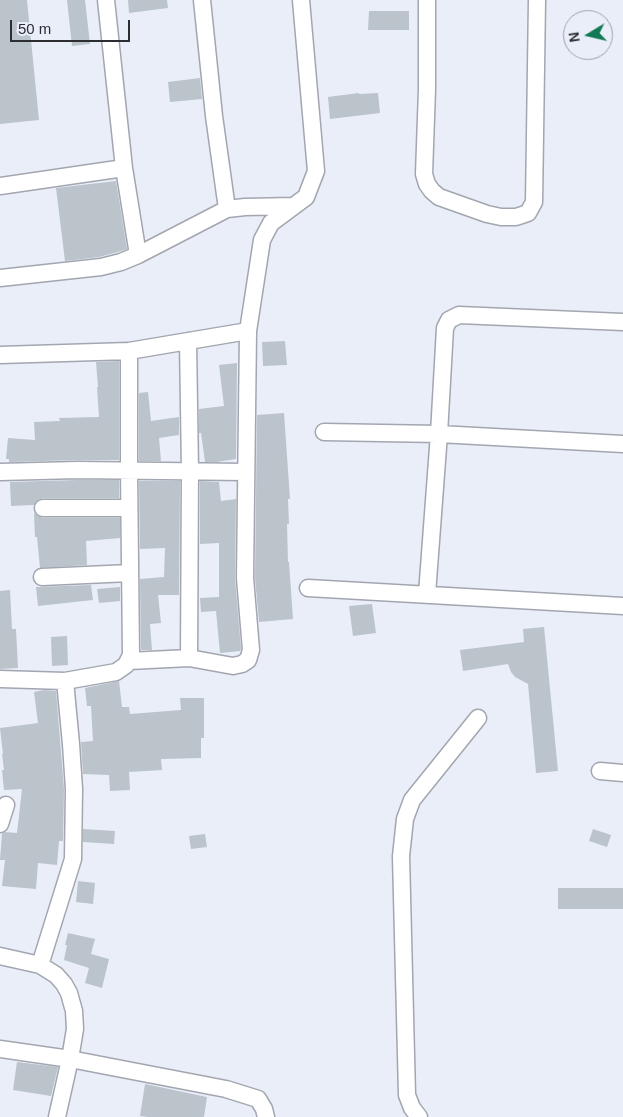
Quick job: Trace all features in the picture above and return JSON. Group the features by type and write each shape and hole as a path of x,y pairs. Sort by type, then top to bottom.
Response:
{"street":[{"path":"106,0 124,168 138,255"},
{"path":"202,0 214,116 227,209"},
{"path":"129,661 189,658 233,666 248,660 251,650 245,578 248,331 262,240 271,223 306,197 316,171 300,0"},
{"path":"427,0 427,89 424,174 426,184 439,197 486,214 516,217 528,213 534,202 537,0"},
{"path":"0,186 124,168"},
{"path":"0,278 101,267 138,255 227,209 294,206"},
{"path":"428,594 445,328 449,320 459,315 623,322"},
{"path":"0,355 129,351 248,331"},
{"path":"188,341 190,471 189,658"},
{"path":"0,678 64,681 116,672 129,661 131,655 129,351"},
{"path":"324,432 439,434 623,444"},
{"path":"0,472 78,470 246,472"},
{"path":"43,508 129,508"},
{"path":"42,577 130,573"},
{"path":"308,588 623,606"},
{"path":"40,965 72,859 74,790 64,681"},
{"path":"420,1117 412,1108 407,1095 401,856 405,819 412,800 478,718"},
{"path":"600,771 623,773"},
{"path":"0,824 6,805"},
{"path":"0,956 40,965 56,975 69,993 74,1011 75,1029 57,1117"},
{"path":"0,1049 70,1059 226,1089 258,1099 266,1117"}],"building":[{"path":"0,0 27,0 39,120 0,124"},
{"path":"67,0 85,0 90,44 72,46"},
{"path":"128,0 167,0 168,8 129,13"},
{"path":"369,11 409,11 409,30 368,30"},
{"path":"200,78 202,99 170,102 168,82"},
{"path":"359,93 378,93 380,113 330,119 328,97"},
{"path":"116,181 127,249 99,257 65,261 56,188"},
{"path":"285,341 287,365 263,366 262,342"},
{"path":"119,361 119,460 9,462 9,459 6,459 8,438 35,440 34,422 60,421 59,418 99,417 96,362"},
{"path":"237,363 236,459 205,462 201,433 199,433 199,409 224,406 219,365"},
{"path":"148,392 151,421 179,417 179,435 159,438 161,461 139,461 139,393"},
{"path":"284,413 290,499 288,499 289,524 287,524 288,562 293,619 259,622 255,578 257,415"},
{"path":"119,480 119,498 43,498 34,505 11,506 10,482"},
{"path":"139,481 180,481 179,595 158,595 161,623 150,624 152,650 141,650 140,579 164,577 165,548 140,549"},
{"path":"200,481 219,482 221,501 236,499 235,578 240,651 220,653 216,611 201,612 200,598 219,597 219,543 200,544"},
{"path":"34,513 43,518 120,518 120,538 86,541 87,565 40,568 37,537 35,537"},
{"path":"91,585 93,600 38,606 36,587"},
{"path":"120,587 120,601 99,603 97,589"},
{"path":"10,590 12,629 16,629 18,668 0,669 0,591"},
{"path":"372,604 376,633 353,636 349,606"},
{"path":"544,627 558,771 536,773 528,684 515,677 508,664 463,671 460,650 524,642 523,629"},
{"path":"67,636 68,665 52,666 51,637"},
{"path":"119,681 122,707 129,707 130,714 181,710 180,698 204,698 204,738 201,738 201,758 161,759 162,770 129,772 130,790 110,791 109,775 83,774 81,742 93,741 91,706 87,706 85,688"},
{"path":"44,690 56,691 64,789 63,841 59,841 57,865 38,863 36,889 2,886 5,860 0,860 2,834 5,832 17,833 22,789 4,790 0,728 38,723 34,692"},
{"path":"83,829 115,831 114,844 83,842"},
{"path":"593,829 611,835 607,847 589,841"},
{"path":"205,834 207,847 191,849 189,836"},
{"path":"78,881 95,883 93,904 76,902"},
{"path":"558,888 623,888 623,909 558,909"},
{"path":"68,933 95,939 91,954 109,959 102,988 85,983 89,968 64,960"},
{"path":"17,1062 58,1067 51,1096 13,1090"},
{"path":"145,1084 207,1097 204,1117 140,1116"}]}
